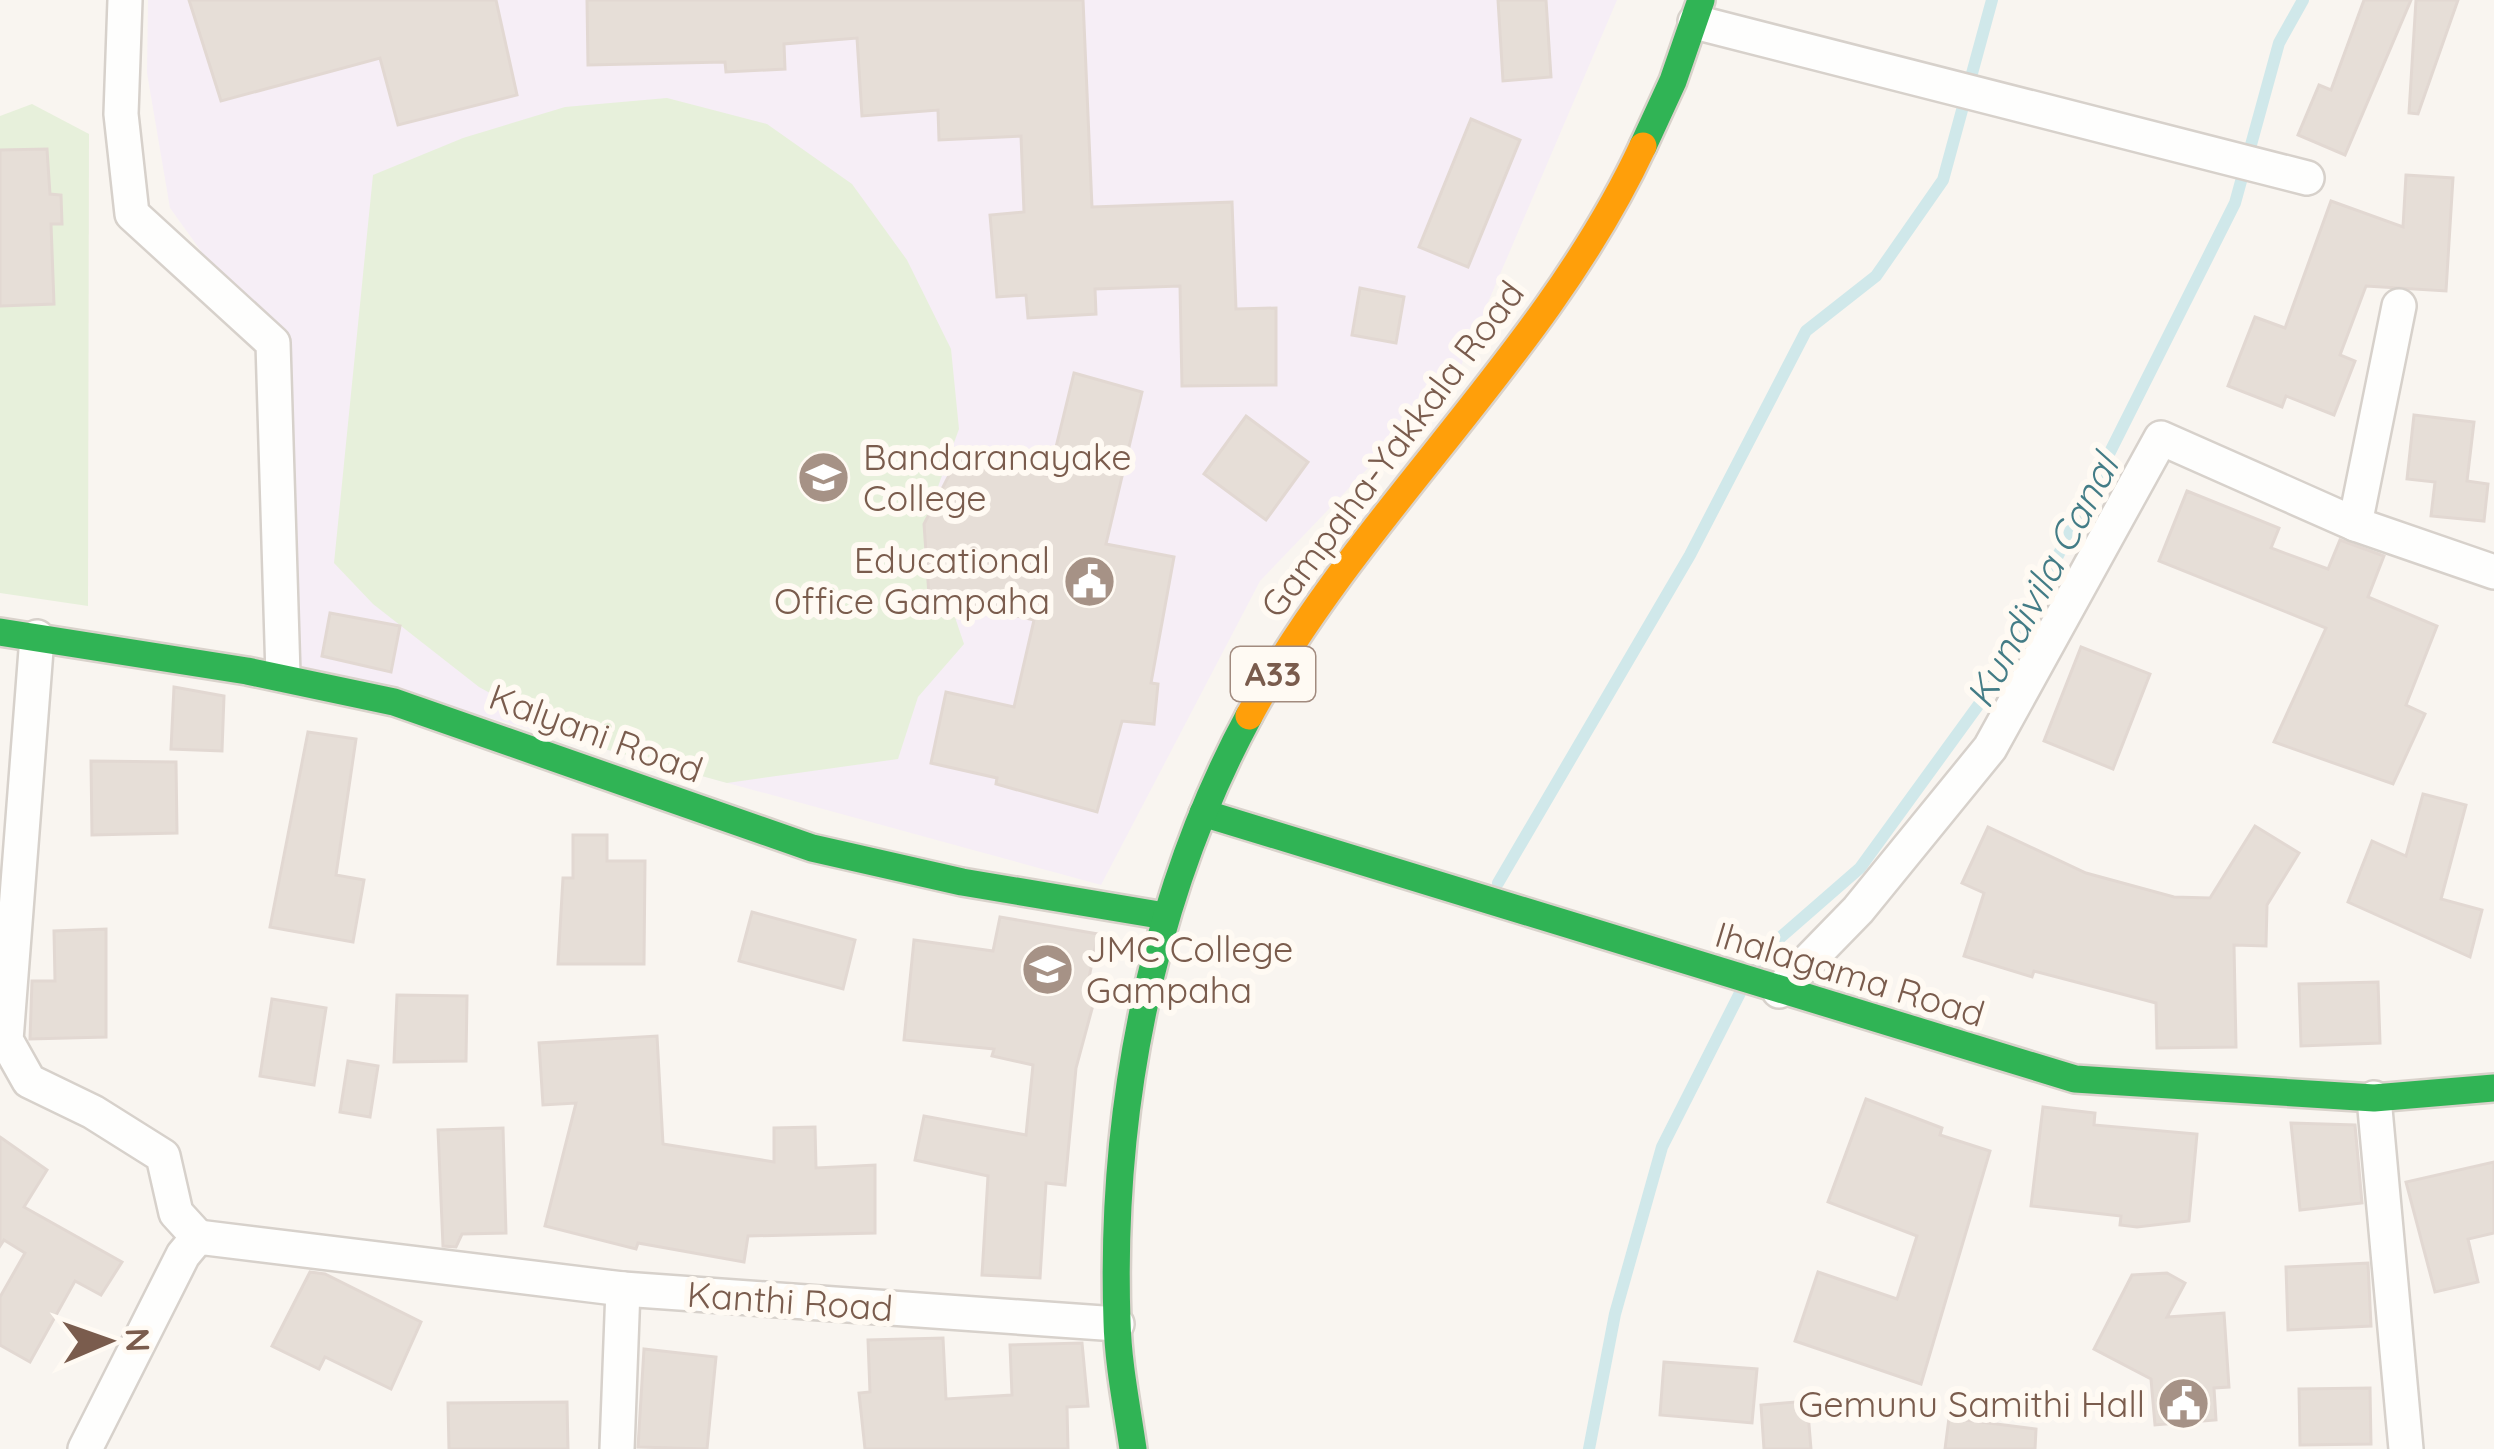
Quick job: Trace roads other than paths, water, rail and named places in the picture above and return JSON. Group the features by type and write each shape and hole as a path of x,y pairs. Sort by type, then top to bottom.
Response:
{"main road":[{"name":"Gampaha-Yakkala Road","path":"1133,1449 1117,1324 1118,1186 1165,916 1203,813 1304,621 1576,261 1657,124 1698,11"},
{"name":"Kalyani Road","path":"0,632 283,675 520,740 766,833 872,863 1165,916"},
{"name":"Ihalagama Road","path":"1203,813 2075,1079 2374,1098 2494,1088"}],"street":[{"path":"124,0 121,114 133,214 273,344 283,675"},
{"path":"1698,11 2307,178"},
{"path":"2355,524 2399,306"},
{"path":"1779,992 1858,910 1990,748 2161,438 2355,524 2494,572"},
{"path":"37,638 6,1040 28,1081 94,1112 164,1156 176,1213 197,1237 182,1255 85,1449"},
{"path":"2374,1098 2406,1449"},
{"name":"Kanthi Road","path":"197,1237 623,1289 1117,1324"},
{"path":"617,1449 623,1289"}],"waterway":[{"path":"1498,883 1690,555 1806,331 1876,276 1943,180 1992,0"},
{"name":"Kundivila Canal","path":"1753,969 1759,956 1860,868 1993,685 2235,203 2279,43 2303,0"},
{"name":"Kundivila Canal","path":"1589,1449 1615,1314 1662,1147 1743,987"}],"place":[{"name":"Bandaranayake College","path":"824,478"},
{"name":"Educational Office Gampaha","path":"1089,581"},
{"name":"JMC College Gampaha","path":"1047,970"},
{"name":"Gemunu Samithi Hall","path":"2184,1404"}]}
